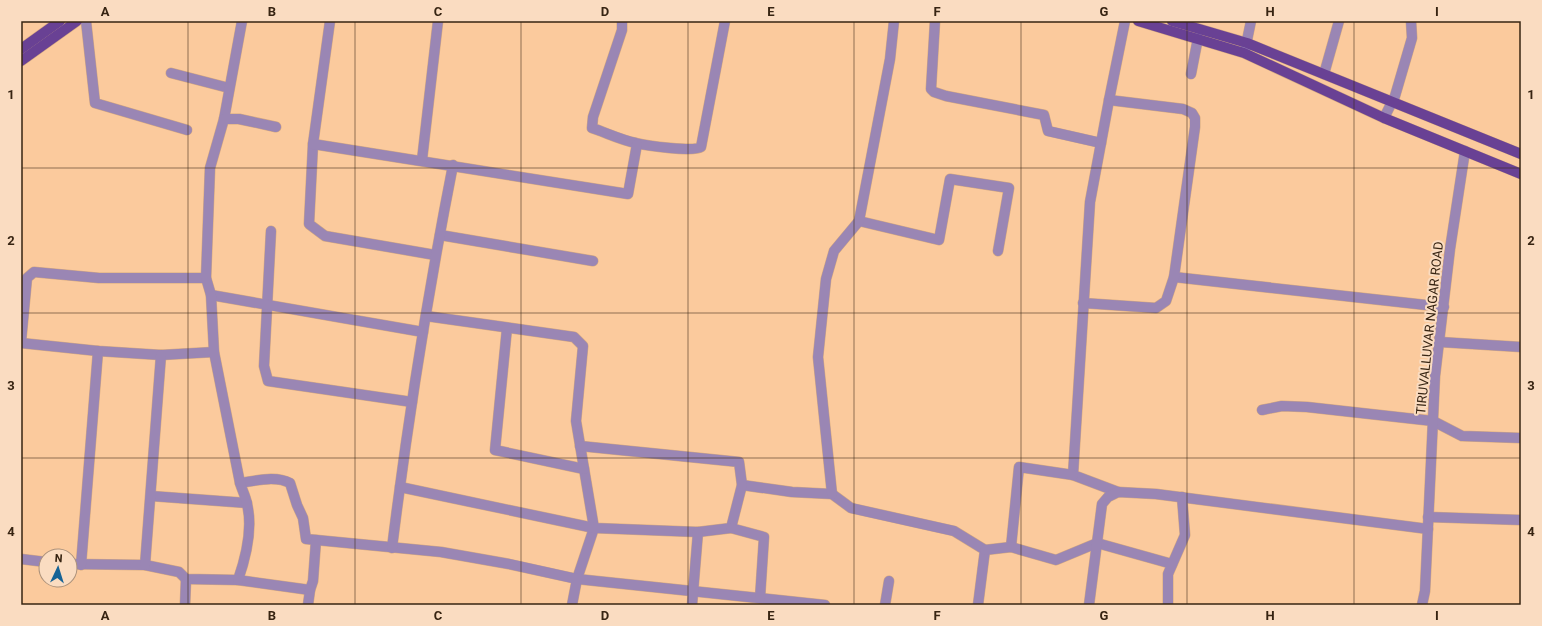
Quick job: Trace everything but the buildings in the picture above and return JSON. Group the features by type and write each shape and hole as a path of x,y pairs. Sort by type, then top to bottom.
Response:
{"main road":[{"path":"21,49 60,21"},
{"path":"21,61 77,21"},
{"path":"1138,21 1198,38 1244,54 1384,118 1521,174"},
{"path":"1172,21 1247,43 1324,74 1394,98 1521,154"}],"street":[{"path":"86,21 95,103 187,130"},
{"path":"238,580 242,569 250,528 247,503 240,483 214,352 212,295 206,278 210,168 224,119 242,21"},
{"path":"330,21 313,144 309,224 325,236 435,255"},
{"path":"422,160 438,21"},
{"path":"622,21 622,30 593,117 592,128 637,144 686,150 698,150 701,147 725,21"},
{"path":"832,494 818,357 826,279 834,251 858,221 890,59 894,21"},
{"path":"935,21 931,73 931,89 934,92 946,96 1044,115 1048,131 1101,143"},
{"path":"1072,475 1090,202 1125,21"},
{"path":"1244,54 1251,21"},
{"path":"1324,74 1339,21"},
{"path":"1384,118 1394,98 1412,38 1411,21"},
{"path":"1191,74 1198,38"},
{"path":"171,73 229,88"},
{"path":"1083,303 1156,308 1166,301 1174,276 1195,127 1195,118 1192,113 1183,110 1109,100"},
{"path":"224,119 239,119 276,127"},
{"path":"313,144 454,165 628,194 637,144"},
{"name":"TIRUVALLUVAR NAGAR ROAD","path":"1422,605 1425,590 1435,376 1451,241 1465,151"},
{"path":"392,548 412,402 435,255 454,165"},
{"path":"858,221 939,240 950,179 1009,188 998,251"},
{"path":"271,231 264,366 268,381 412,402"},
{"path":"440,236 593,261"},
{"path":"206,278 99,278 34,272 27,278 21,343 98,351 161,355 214,352"},
{"path":"1174,276 1444,307"},
{"path":"212,295 267,306 423,332"},
{"path":"426,316 574,337 583,346 576,421 594,528 577,579 572,605"},
{"path":"507,328 496,450 584,469"},
{"path":"1440,342 1521,346"},
{"path":"81,565 98,351"},
{"path":"145,564 161,355"},
{"path":"1262,410 1282,406 1307,407 1433,421 1462,436 1521,438"},
{"path":"580,446 739,462 742,485 731,528"},
{"path":"1011,547 1019,467 1072,475 1118,492 1182,497 1428,529"},
{"path":"240,483 273,479 283,480 290,483 303,518 306,539 441,552 510,564 577,579 825,605"},
{"path":"742,485 792,492 832,494 852,508 954,531 985,550 1011,547 1056,560 1097,543 1172,564"},
{"path":"400,487 594,528 698,532 731,528 764,537 760,598"},
{"path":"1089,605 1102,504 1108,497 1118,492"},
{"path":"151,496 247,503"},
{"path":"1168,605 1168,574 1185,535 1182,497"},
{"path":"1428,517 1521,520"},
{"path":"692,605 698,532"},
{"path":"308,605 313,581 316,540"},
{"path":"978,605 985,550"},
{"path":"21,559 38,561"},
{"path":"78,565 145,564 179,572 186,579 238,580 310,590"},
{"path":"186,579 186,605"},
{"path":"886,605 890,581"}]}
